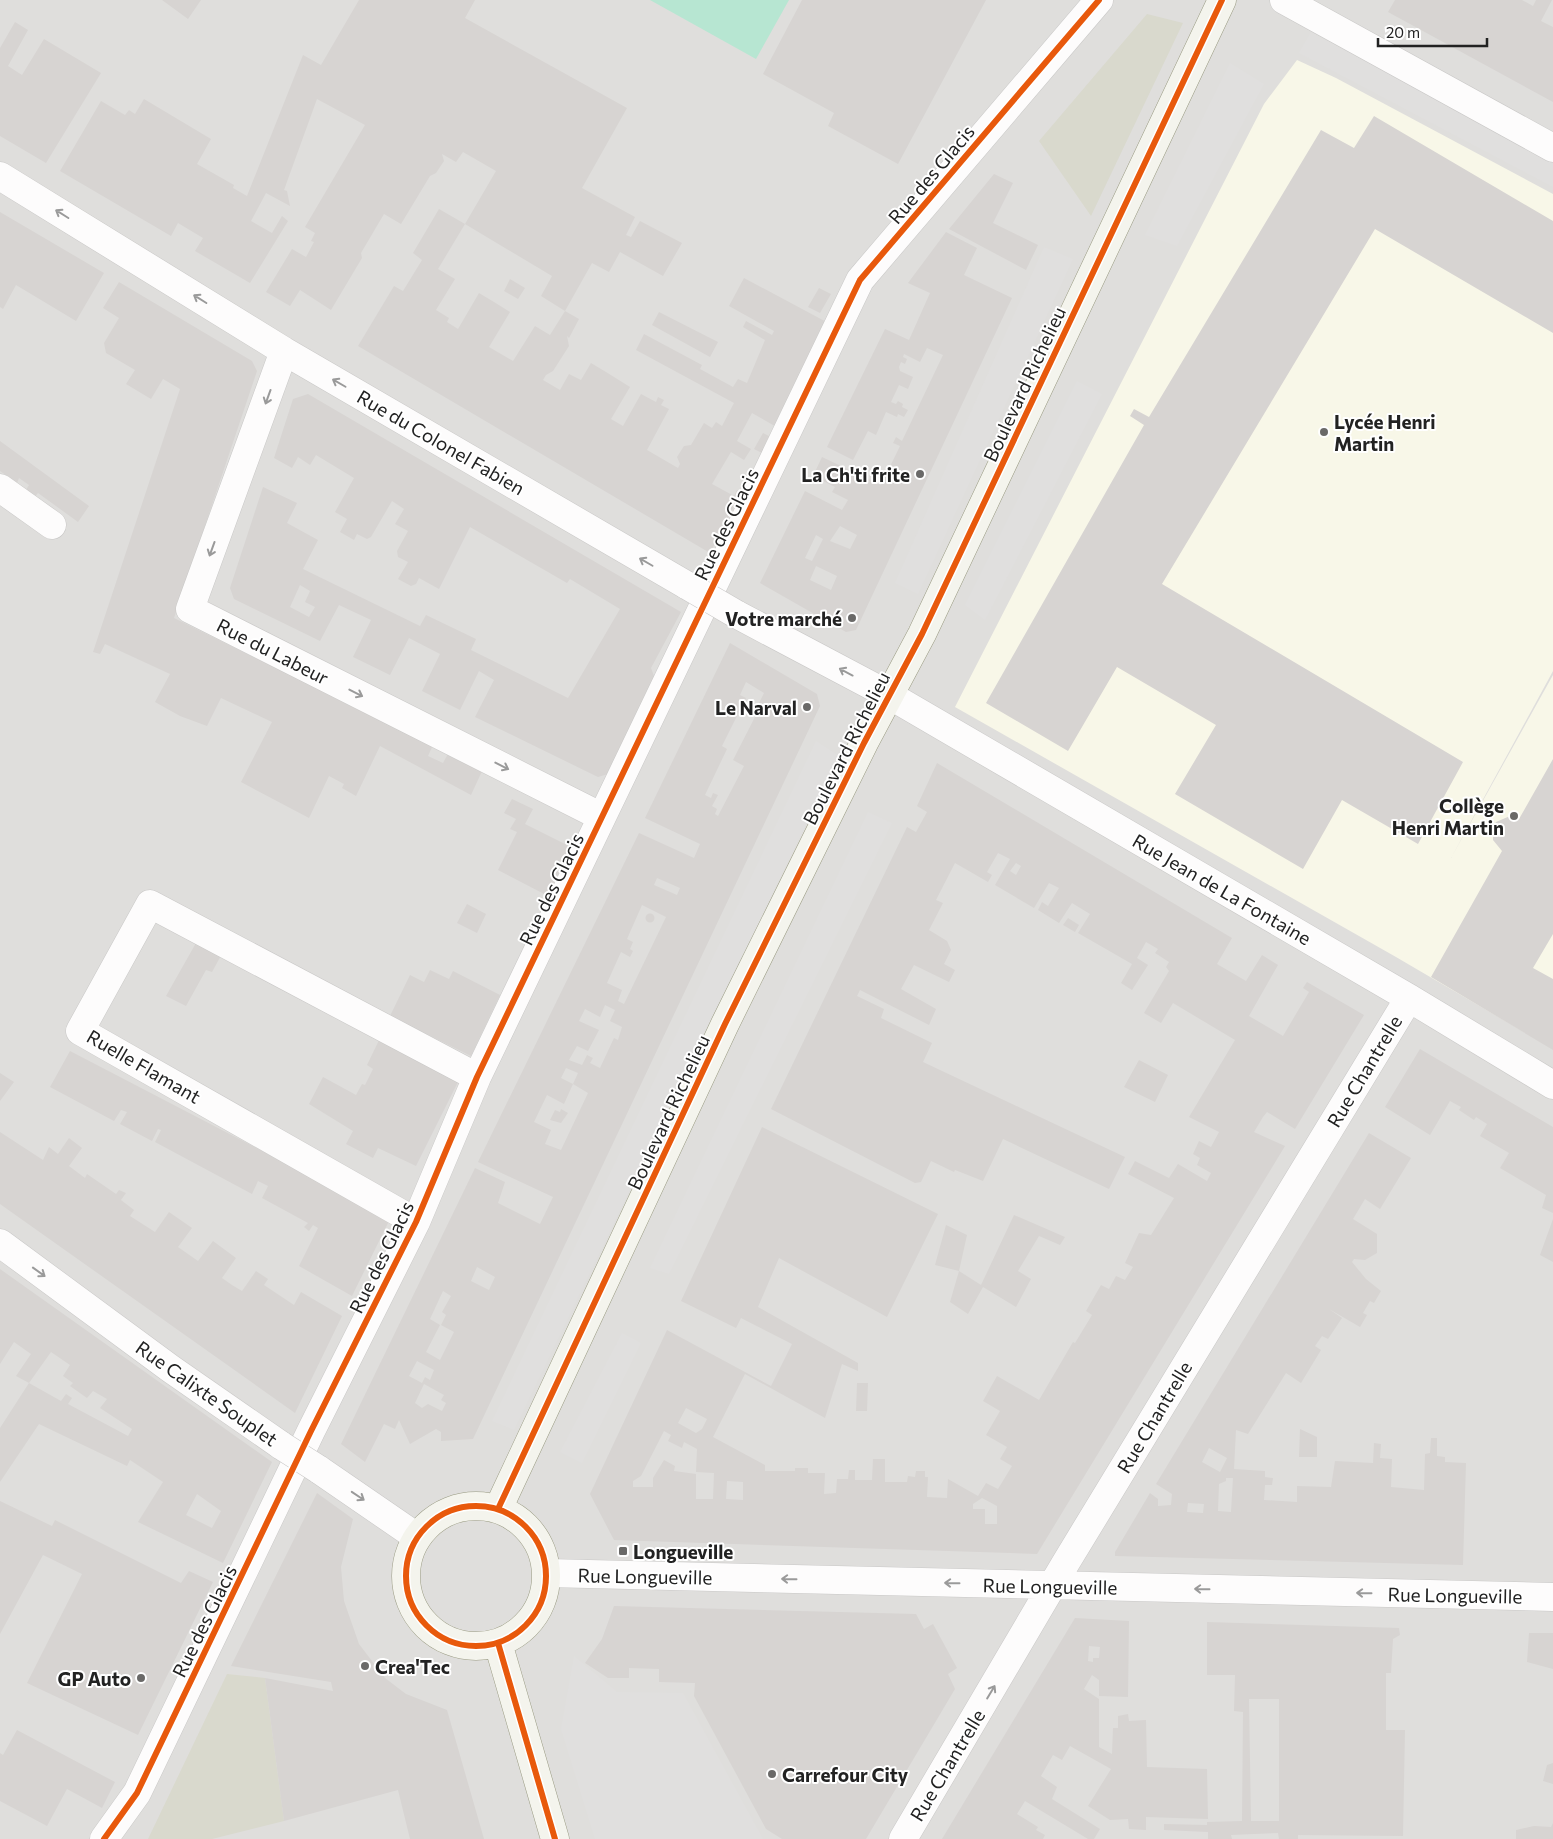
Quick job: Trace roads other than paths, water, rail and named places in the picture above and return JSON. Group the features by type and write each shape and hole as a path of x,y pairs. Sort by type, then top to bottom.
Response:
{"main road":[{"name":"Boulevard Richelieu","path":"498,1509 725,1024 889,695 922,634 1222,0"},
{"path":"480,1506 498,1509 517,1518 533,1533 543,1552 547,1573 544,1596 534,1617 518,1633 498,1643 477,1647 455,1644 435,1634 420,1619 410,1600 405,1579 408,1557 417,1537 429,1523 444,1513 462,1507 480,1506"},
{"path":"498,1643 555,1839"}],"street":[{"name":"Rue des Glacis","path":"104,1839 137,1793 311,1431 416,1222 477,1077 860,280 1098,0"},
{"path":"1284,0 1553,148"},
{"name":"Rue du Colonel Fabien","path":"0,176 284,351 736,614 889,695"},
{"name":"Rue du Labeur","path":"284,351 190,609 602,817"},
{"path":"0,488 52,525"},
{"name":"Rue Jean de La Fontaine","path":"889,695 1409,998 1553,1085"},
{"name":"Ruelle Flamant","path":"416,1222 80,1031 150,904 477,1077"},
{"name":"Rue Chantrelle","path":"903,1839 1053,1586 1409,998"},
{"name":"Rue Calixte Souplet","path":"0,1244 171,1369 417,1537"},
{"name":"Rue Longueville","path":"547,1573 1553,1597"}],"place":[{"name":"Lycée Henri Martin","path":"1324,432"},
{"name":"La Ch'ti frite","path":"920,474"},
{"name":"Votre marché","path":"852,618"},
{"name":"Le Narval","path":"807,707"},
{"name":"Collège Henri Martin","path":"1514,816"},
{"name":"Longueville","path":"623,1551"},
{"name":"Crea'Tec","path":"365,1666"},
{"name":"GP Auto","path":"141,1678"},
{"name":"Carrefour City","path":"772,1774"}]}
